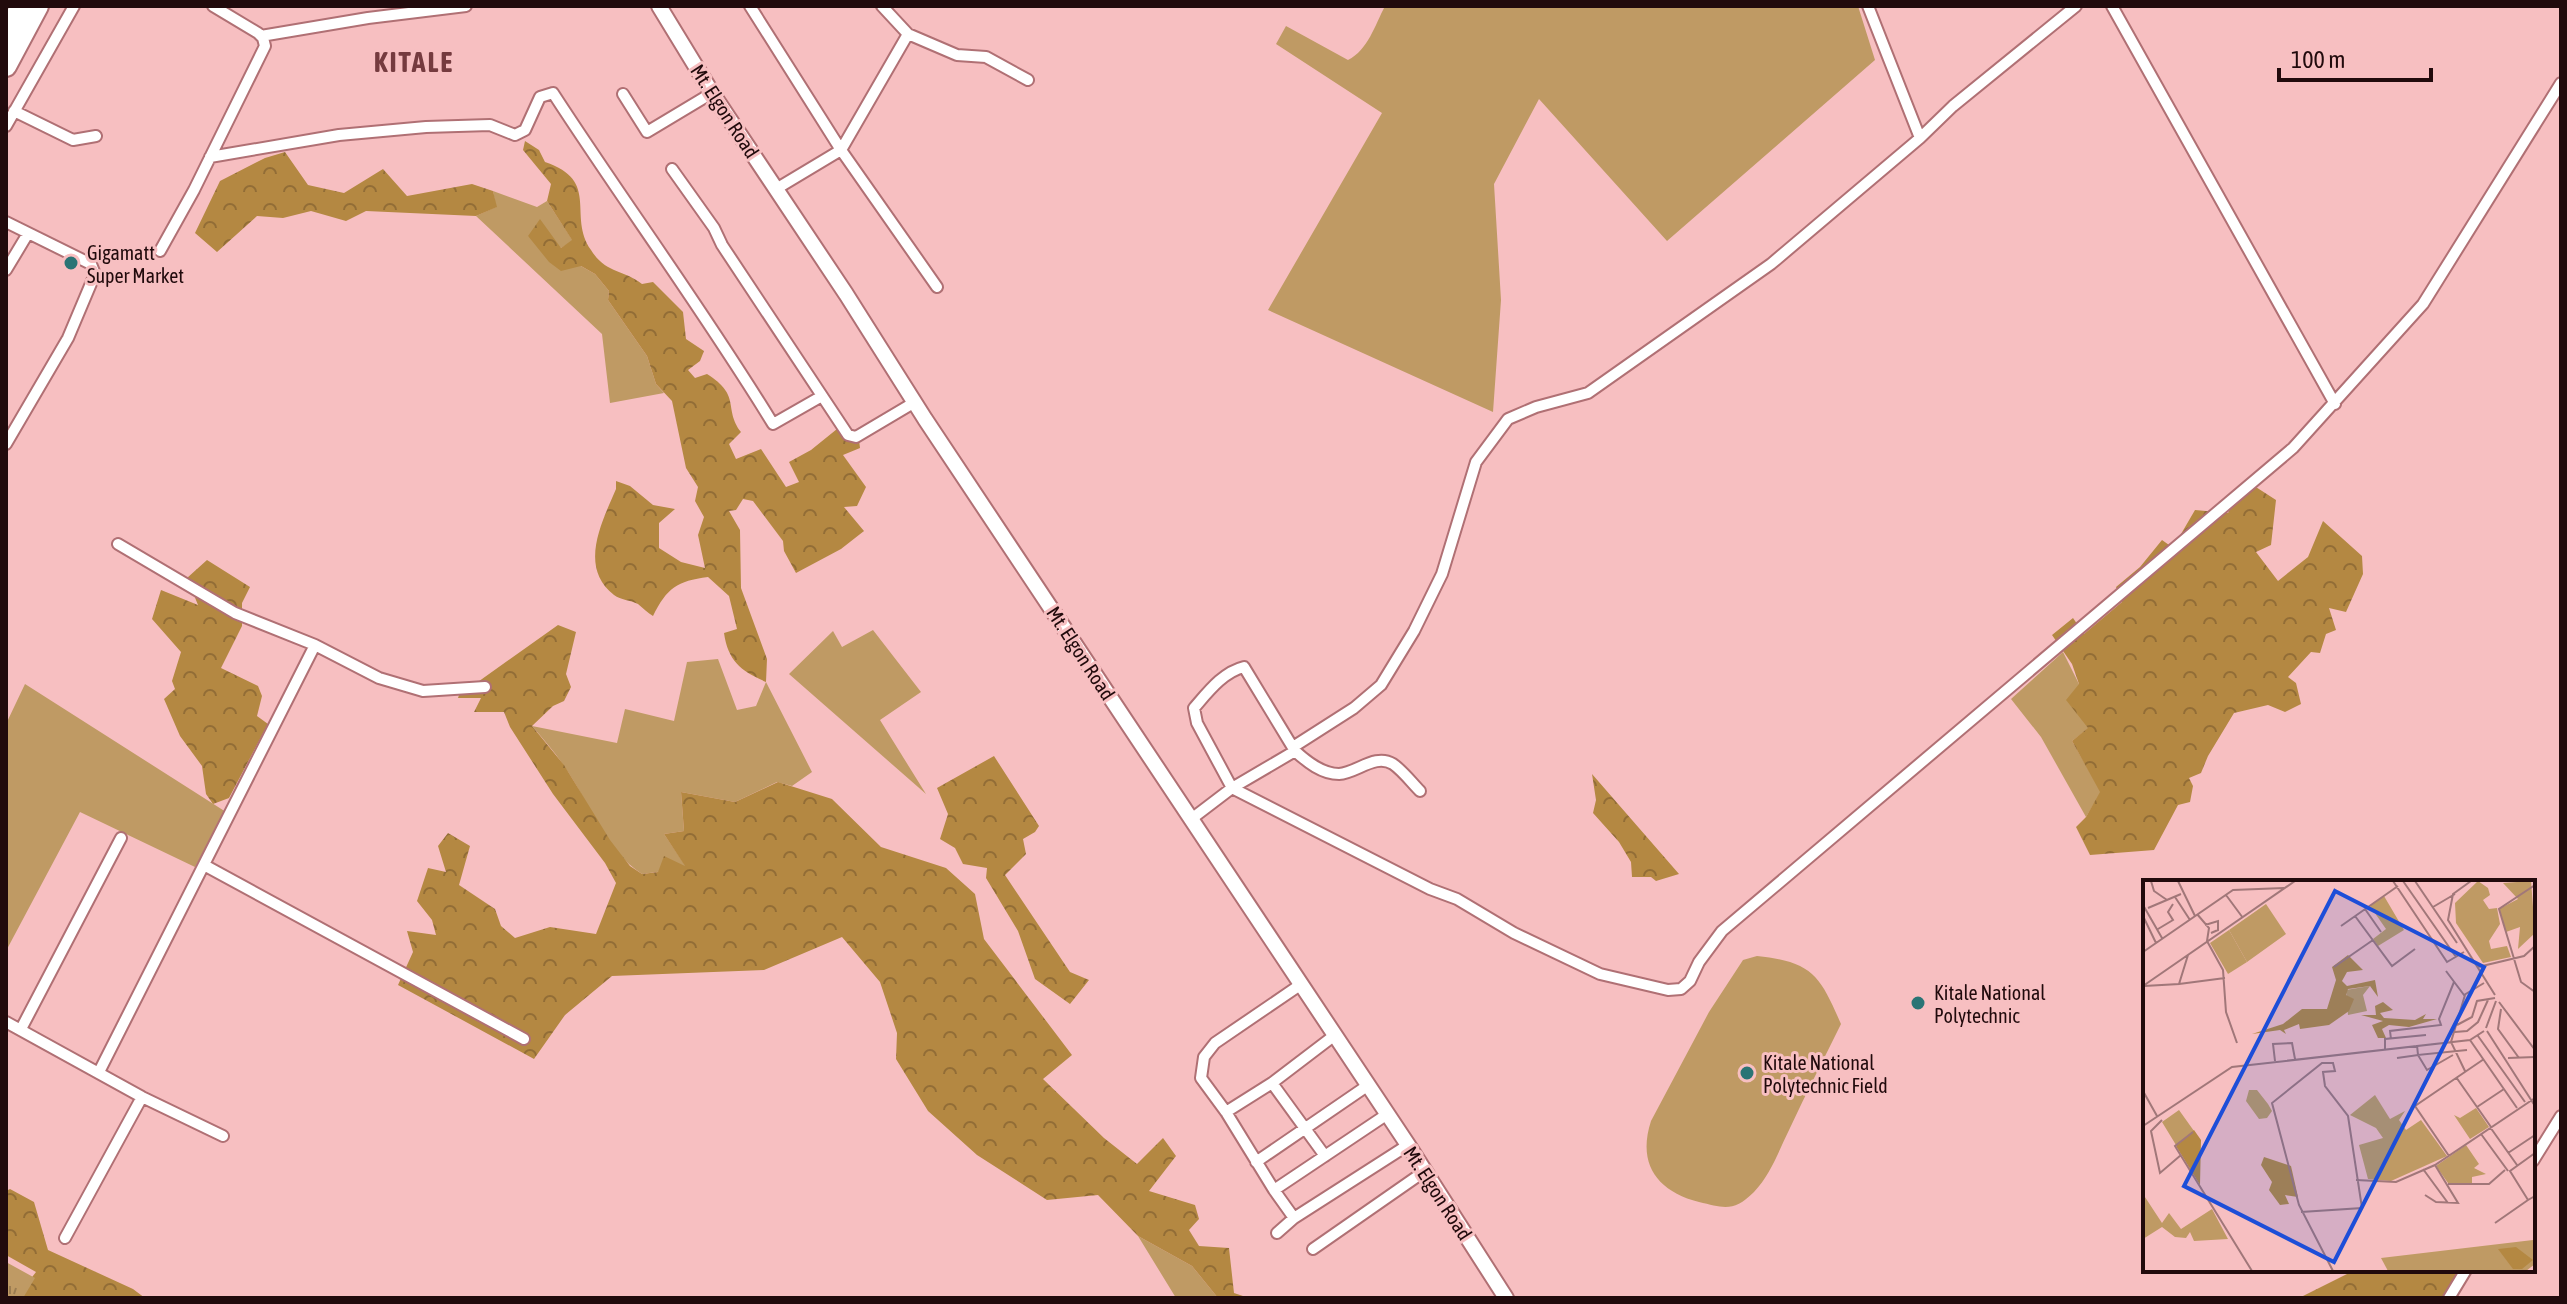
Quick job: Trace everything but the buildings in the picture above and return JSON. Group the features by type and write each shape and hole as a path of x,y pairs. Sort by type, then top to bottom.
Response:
{"highway":[{"path":"6,66 10,39 21,6"},
{"path":"10,39 38,6"}],"street":[{"path":"6,126 74,6"},
{"path":"160,251 265,46 261,36 227,10 213,6"},
{"path":"261,36 466,6"},
{"name":"Mt. Elgon Road","path":"659,6 712,93 1506,1298"},
{"path":"750,6 841,150 937,287"},
{"path":"882,6 908,34 957,55 986,57 1028,80"},
{"path":"1868,6 1920,138"},
{"path":"1190,820 1232,788 1354,708 1381,685 1414,631 1442,574 1476,462 1508,419 1536,407 1588,393 1771,264 1920,138 1953,106 2076,6"},
{"path":"2112,6 2335,404"},
{"path":"776,189 841,150 908,34"},
{"path":"1420,791 1393,764 1385,761 1340,774 1310,764 1294,749 1244,667 1233,669 1194,708 1194,715 1232,788 1430,889 1457,899 1527,939 1600,974 1668,990 1681,989 1690,981 1699,962 1722,931 2293,448 2423,304 2561,83"},
{"path":"210,157 339,135 426,127 490,125 515,135 525,130 540,97 553,93 724,345 773,424 822,396"},
{"path":"623,94 647,132 712,93"},
{"path":"14,111 73,140 96,136"},
{"path":"672,169 714,228 722,245 848,435 856,437 915,402"},
{"path":"6,222 91,264 95,274 68,338 6,444"},
{"path":"6,270 27,235"},
{"path":"118,544 235,613 315,645 379,678 423,691 485,687"},
{"path":"99,1072 315,645"},
{"path":"21,1029 121,838"},
{"path":"204,865 524,1039"},
{"path":"1294,1218 1201,1078 1204,1057 1215,1043 1300,985"},
{"path":"6,1022 142,1097 223,1136"},
{"path":"1226,1112 1272,1083 1335,1035"},
{"path":"1272,1083 1325,1156"},
{"path":"1256,1162 1367,1086"},
{"path":"65,1238 142,1097"},
{"path":"1274,1190 1386,1115"},
{"path":"2535,1158 2561,1116"},
{"path":"1277,1233 1294,1218 1408,1145"},
{"path":"1313,1249 1425,1171"},
{"path":"2449,1298 2465,1272"}],"green space":[{"path":"1385,6 1858,6 1875,60 1667,241 1539,99 1494,184 1501,300 1493,412 1268,310 1382,113 1276,44 1286,26 1348,60 1366,44"},
{"path":"525,141 539,150 545,162 572,179 578,189 584,237 597,258 642,284 653,282 683,312 686,339 704,351 700,361 688,370 695,378 707,374 725,389 741,432 729,444 736,459 761,449 786,487 799,482 789,462 811,450 837,429 848,442 859,440 860,448 843,455 866,487 857,506 844,507 864,531 841,549 796,573 784,551 783,541 753,501 743,499 736,510 729,511 740,530 741,588 767,659 766,682 749,674 732,658 724,633 737,629 729,596 708,577 688,581 668,592 653,616 638,604 614,595 603,584 597,571 596,544 616,489 616,481 630,486 653,505 675,509 659,523 659,548 681,562 705,568 698,535 704,517 695,501 698,487 686,468 672,401 656,384 647,356 608,300 609,291 595,274 581,266 561,271 549,262 528,236 540,219 561,248 572,240 547,201 551,184 523,150"},
{"path":"285,152 308,185 344,193 383,169 407,196 472,184 493,191 497,207 476,216 366,211 346,221 311,211 283,218 257,216 217,252 195,233 220,181 265,158"},
{"path":"493,191 537,207 547,201 573,241 561,248 528,236 595,274 609,291 608,300 647,356 656,384 664,393 610,403 602,334 476,216 496,207"},
{"path":"2245,480 2276,500 2271,545 2256,552 2278,581 2308,557 2323,521 2362,556 2363,574 2346,612 2329,608 2336,630 2326,634 2320,653 2311,652 2288,677 2296,683 2301,704 2285,712 2268,705 2234,713 2201,773 2189,778 2193,786 2190,802 2178,805 2154,850 2090,855 2076,827 2086,817 2100,792 2072,741 2088,728 2066,700 2079,684 2072,664 2052,635 2073,618 2084,634 2122,602 2116,587 2140,567 2162,540 2179,552 2181,534 2195,510 2228,513"},
{"path":"207,560 250,587 242,603 242,626 221,668 258,686 262,696 257,716 268,724 229,798 213,804 206,794 202,766 180,736 164,699 175,689 172,681 181,652 152,619 161,590 198,605 187,578"},
{"path":"558,625 576,632 566,674 571,687 564,701 553,706 532,726 564,765 610,840 630,866 642,874 658,872 664,856 685,866 664,834 684,831 681,792 735,802 778,782 832,799 881,847 946,868 975,894 984,939 1072,1055 1043,1079 1104,1138 1137,1164 1163,1138 1176,1156 1149,1191 1195,1205 1199,1219 1189,1230 1199,1246 1229,1248 1234,1293 1249,1298 1218,1298 1192,1266 1138,1236 1098,1195 1047,1200 977,1155 928,1111 896,1059 897,1033 880,982 842,937 764,970 612,976 565,1015 534,1059 398,985 413,952 407,931 436,935 432,920 417,901 428,868 446,872 438,846 448,833 470,846 459,885 495,909 501,926 515,938 550,927 596,934 616,883 605,863 553,794 510,727 504,712 474,712 481,698 458,698 463,683 475,684"},
{"path":"873,630 921,692 880,720 926,794 789,674 833,631 842,647"},
{"path":"2063,652 2079,684 2089,728 2072,741 2101,792 2086,817 2041,737 2011,699"},
{"path":"718,659 737,710 756,706 766,682 812,772 792,786 777,782 735,802 681,792 684,831 664,834 687,868 642,874 608,839 564,766 532,726 617,743 625,709 674,721 687,662"},
{"path":"25,684 226,812 195,867 80,812 6,951 6,724"},
{"path":"994,756 1039,826 1023,839 1026,854 1005,875 1070,972 1089,980 1070,1004 1035,979 1018,931 986,878 987,868 963,864 955,848 940,839 948,814 937,788"},
{"path":"1592,774 1679,874 1656,881 1651,877 1632,877 1631,862 1619,842 1593,813 1596,800"},
{"name":"Kitale National Polytechnic Field","path":"1757,956 1791,962 1812,974 1827,994 1841,1024 1765,1178 1740,1203 1728,1207 1715,1206 1684,1197 1662,1183 1649,1163 1647,1136 1651,1121 1709,1012 1743,960"},
{"path":"10,1189 34,1202 48,1250 133,1289 145,1298 19,1298 36,1272 6,1255 6,1191"},
{"path":"1138,1236 1192,1266 1218,1298 1176,1298"},
{"path":"6,1262 35,1278 23,1298 6,1298"},
{"path":"2351,1272 2459,1272 2443,1298 2299,1298"}],"place":[{"name":"Gigamatt Super Market","path":"71,263"},
{"name":"Kitale National Polytechnic","path":"1918,1003"},
{"name":"Kitale National Polytechnic Field","path":"1747,1073"}],"district":[{"name":"KITALE","path":"414,62"}]}
